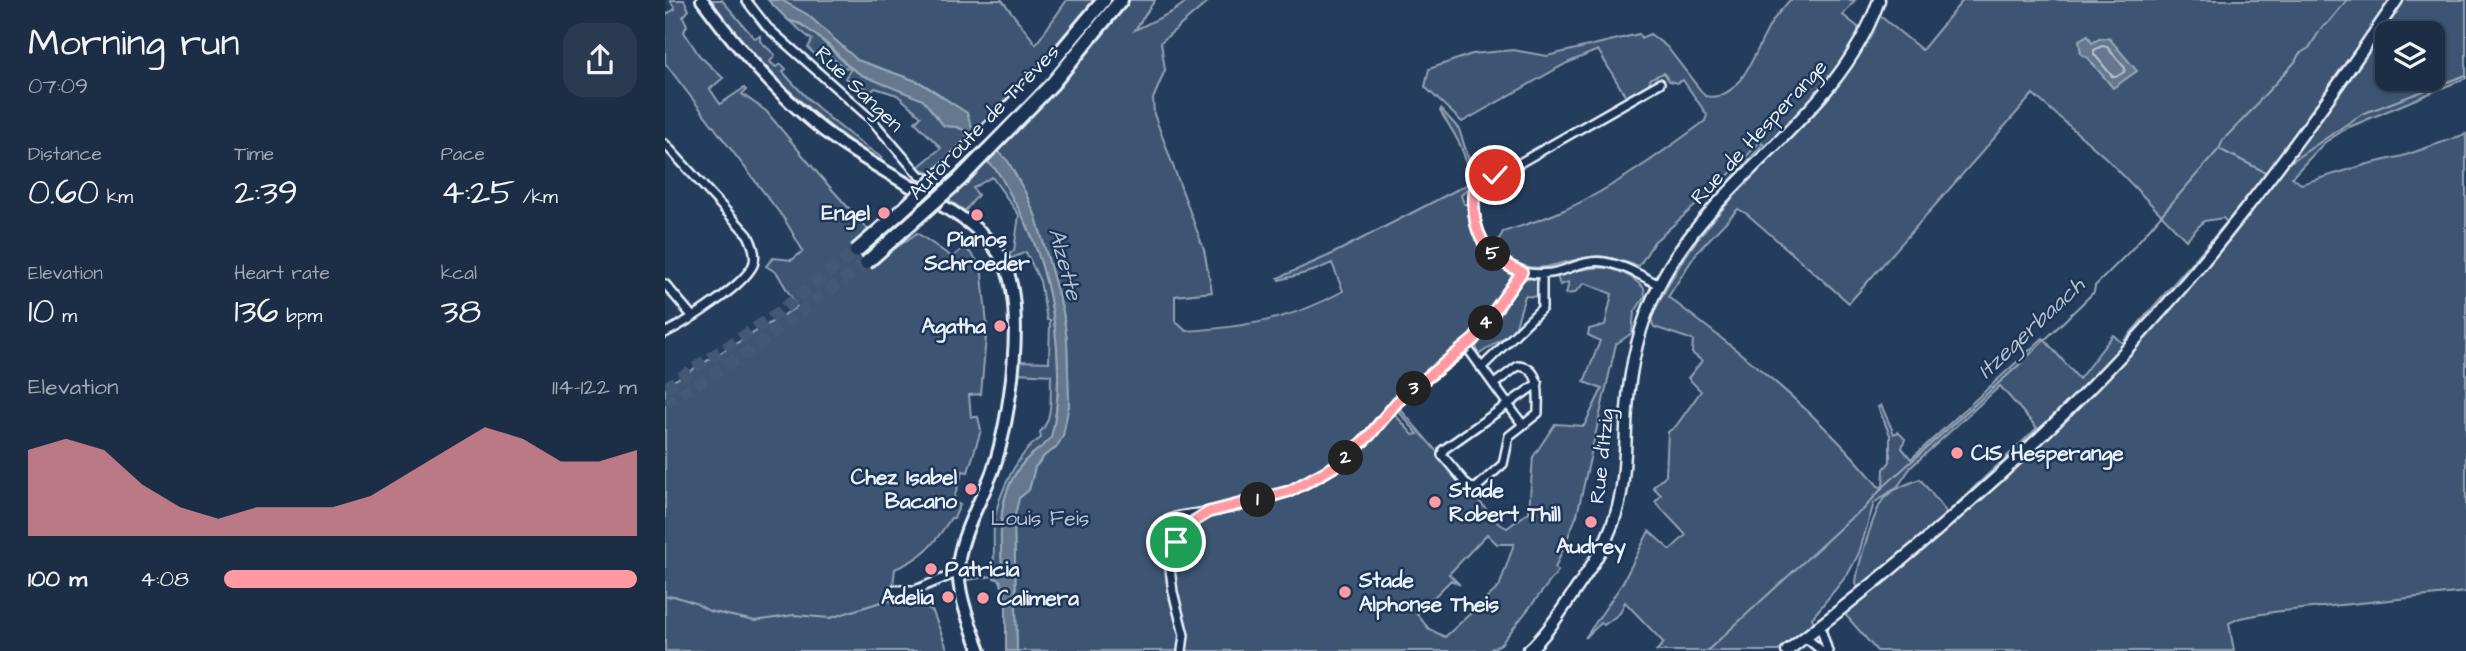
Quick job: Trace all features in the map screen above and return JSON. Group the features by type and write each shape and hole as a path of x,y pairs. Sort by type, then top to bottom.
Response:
{"highway":[{"name":"Autoroute de Trèves","path":"856,251 926,192 1041,75 1104,0"},
{"name":"Autoroute de Trèves","path":"866,263 958,180 1052,84 1121,0"}],"main road":[{"path":"702,0 767,76 810,120 844,145 967,220 991,243 1007,271 1014,312 1009,400 1000,449 959,558 961,589 980,651"},
{"name":"Rue de Hesperange","path":"1659,285 1691,234 1827,92 1856,51 1879,0"},
{"path":"1787,651 1882,579 1974,499 2070,408 2223,238 2279,168 2397,0"},
{"name":"Rue d'Itzig","path":"1528,651 1550,627 1595,562 1616,516 1624,471 1632,365 1644,321 1659,285"}],"street":[{"name":"Rue Sangen","path":"746,0 767,27 870,118 919,175 938,183 939,190 931,199"},
{"path":"1659,285 1637,273 1604,262 1592,261 1553,273 1522,272 1507,265 1485,245 1473,217 1475,187 1495,177 1502,179 1504,172 1660,83"},
{"path":"665,144 748,235 754,248 754,261 749,273 693,317 665,333"},
{"path":"1209,512 1196,519 1183,539 1176,542 1169,540 1164,533 1164,525 1173,518 1209,512 1290,491 1320,476 1353,452 1397,402 1467,347 1522,272"},
{"path":"1481,368 1542,309 1542,279"},
{"path":"665,284 693,317"},
{"path":"1467,347 1523,425"},
{"path":"1494,384 1518,366 1522,365 1533,372 1538,383 1538,413 1509,436 1503,464 1476,488 1469,487 1442,455 1443,450 1538,383"},
{"path":"1173,518 1181,519 1188,529"},
{"path":"1169,540 1167,545 1173,592 1184,635 1182,651"},
{"path":"893,590 915,590 959,572"},
{"path":"1820,626 1828,651"},
{"path":"1805,637 1822,651"}],"green space":[{"path":"670,0 684,0 689,10 683,17 687,25 684,32 699,55 723,78 710,89 720,104 744,88 746,90 742,94 766,111 889,253 917,233 952,257 965,247 981,265 987,325 981,394 969,395 971,417 978,417 981,430 968,472 963,471 953,501 960,505 954,518 951,518 921,554 895,569 894,579 897,596 906,602 920,597 925,606 933,612 948,651 665,651 665,386 797,307 777,273 766,266 773,258 792,260 803,251 785,220 665,63 665,15 675,9"},
{"path":"710,0 722,0 754,38 760,36 760,41 775,55 770,62 776,67 781,64 786,69 783,72 818,108 882,158 879,160 854,144 787,89 766,68"},
{"name":"Louis Feis","path":"781,0 1002,0 1036,44 1067,0 1094,0 1037,70 1056,87 1128,0 1155,0 1135,30 1172,12 1189,0 1210,0 1161,42 1165,70 1153,99 1154,114 1204,250 1212,292 1175,296 1175,321 1186,331 1267,320 1324,301 1343,291 1332,263 1313,271 1279,280 1278,278 1328,256 1468,184 1464,155 1441,109 1459,129 1472,169 1475,169 1475,187 1461,195 1464,204 1468,204 1474,232 1484,251 1506,269 1512,280 1465,344 1391,410 1413,435 1418,434 1398,411 1401,406 1401,410 1498,523 1507,528 1529,512 1533,457 1555,424 1584,426 1602,389 1584,382 1600,341 1588,335 1589,329 1605,325 1612,294 1585,283 1574,293 1566,294 1569,282 1560,285 1557,276 1592,268 1613,269 1644,288 1645,296 1634,313 1632,333 1616,344 1577,515 1555,568 1558,571 1501,644 1488,651 1017,651 1014,519 1019,498 1029,490 1035,467 1045,455 1056,448 1069,405 1067,340 1063,312 1036,217 1025,192 971,126 938,93 919,82 857,60 808,15","holes":["1487,534 1497,544 1514,544 1499,587 1445,637 1429,629 1417,614 1451,580 1460,585 1449,574"]},
{"path":"1790,0 1855,0 1843,15 1858,27 1858,33 1866,32 1870,35 1879,15 1922,50 1963,0 2466,0 2466,78 2445,87 2445,21 2375,21 2375,91 2435,91 2347,128 2324,143 2292,177 2301,184 2403,156 2466,134 2466,592 2273,612 2240,618 2229,623 2234,651 1877,651 1843,612 1860,588 1856,585 1859,566 1876,513 1885,497 1901,486 1920,479 1947,513 2037,428 2000,386 1911,467 1898,486 1874,503 1859,553 1848,574 1812,618 1814,623 1778,651 1656,651 1664,643 1625,602 1620,613 1604,625 1601,623 1585,638 1622,584 1649,531 1670,550 1686,535 1655,502 1661,495 1653,487 1666,475 1668,432 1676,426 1701,391 1688,378 1702,361 1692,353 1693,340 1654,327 1651,319 1671,280 1693,246 1747,183 1743,178 1728,189 1725,186 1763,144 1760,142 1721,183 1654,242 1639,266 1597,256 1541,268 1521,265 1494,248 1503,232 1557,213 1600,192 1672,145 1705,121 1707,115 1683,80 1677,83 1669,81 1664,73 1651,78 1648,85 1626,97 1598,50 1567,63 1462,122 1425,87 1429,69 1472,54 1513,50 1547,56 1639,34 1641,38 1650,34 1667,47 1705,96 1718,96 1729,91 1746,71 1778,13","holes":["2033,94 2107,159 2186,240 2204,221 2223,218 2227,222 2122,343 2113,335 2079,379 2043,338 1911,459 1902,448 1905,439 1898,432 1894,434 1881,405 1878,407 1890,435 1890,462 1884,469 1883,487 1878,486 1830,433 1779,385 1668,297 1697,252 1738,209 1849,303"]},
{"path":"788,20 810,30 852,69 917,96 927,103 944,126 964,130 974,148 1001,177 1026,224 1037,252 1053,315 1057,348 1056,410 1051,438 1023,463 1008,488 1002,513 1002,568 993,574 994,524 999,501 1016,464 1041,438 1040,432 1047,420 1050,405 1051,375 1017,373 1018,361 1049,362 1050,320 1047,320 1040,281 1026,252 1010,259 1010,253 1014,251 1019,215 992,177 973,188 978,195 965,211 941,195 945,186 940,177 917,168 941,148 915,122 921,116 897,95 875,88 872,91 845,78 851,69 843,67 827,53 821,60 808,48 812,40"},
{"path":"1529,277 1538,277 1541,282 1539,297 1525,296 1513,335 1505,337 1478,355 1476,344 1520,283"}],"water":[{"name":"Alzette","path":"768,0 781,0 808,15 857,60 919,82 967,113 971,126 1008,161 1036,217 1063,312 1067,340 1069,405 1063,436 1056,448 1045,455 1035,467 1029,490 1019,498 1014,519 1017,651 1006,651 1006,601 1000,580 994,578 993,574 1002,568 1002,513 1008,488 1023,463 1051,438 1056,410 1057,348 1053,315 1037,252 1026,224 1001,177 974,148 964,130 944,126 923,100 862,75 801,24 788,20"},
{"path":"2088,35 2092,43 2109,38 2137,71 2113,88 2088,58 2081,54 2079,40"}],"waterway":[{"name":"Itzegerbaach","path":"1707,651 1851,518 1863,510 1883,487 2020,364 2094,292 2095,286 2130,251 2219,149 2223,140 2295,62 2299,54 2309,48 2322,27 2347,0"},
{"path":"2292,161 2362,114 2466,75"},
{"path":"2219,149 2265,172"},
{"path":"967,580 993,576"},
{"path":"665,597 674,596 709,611 755,621 794,615 830,618 881,602 903,600"}],"tunnel":[{"path":"665,388 774,316 856,251"},
{"path":"665,404 746,353 866,263"}],"place":[{"name":"Engel","path":"884,213"},
{"name":"Pianos Schroeder","path":"977,215"},
{"name":"Agatha","path":"1000,326"},
{"name":"CIS Hesperange","path":"1957,453"},
{"name":"Chez Isabel Bacano","path":"971,489"},
{"name":"Stade Robert Thill","path":"1435,502"},
{"name":"Audrey","path":"1591,522"},
{"name":"Patricia","path":"931,569"},
{"name":"Stade Alphonse Theis","path":"1345,592"},
{"name":"Adelia","path":"948,597"},
{"name":"Calimera","path":"983,598"}],"route":[{"path":"1176,542 1186,537 1191,523 1209,512 1290,491 1337,465 1370,435 1397,402 1474,339 1522,272 1495,257 1485,245 1473,217 1475,187 1486,183 1495,175"}]}
